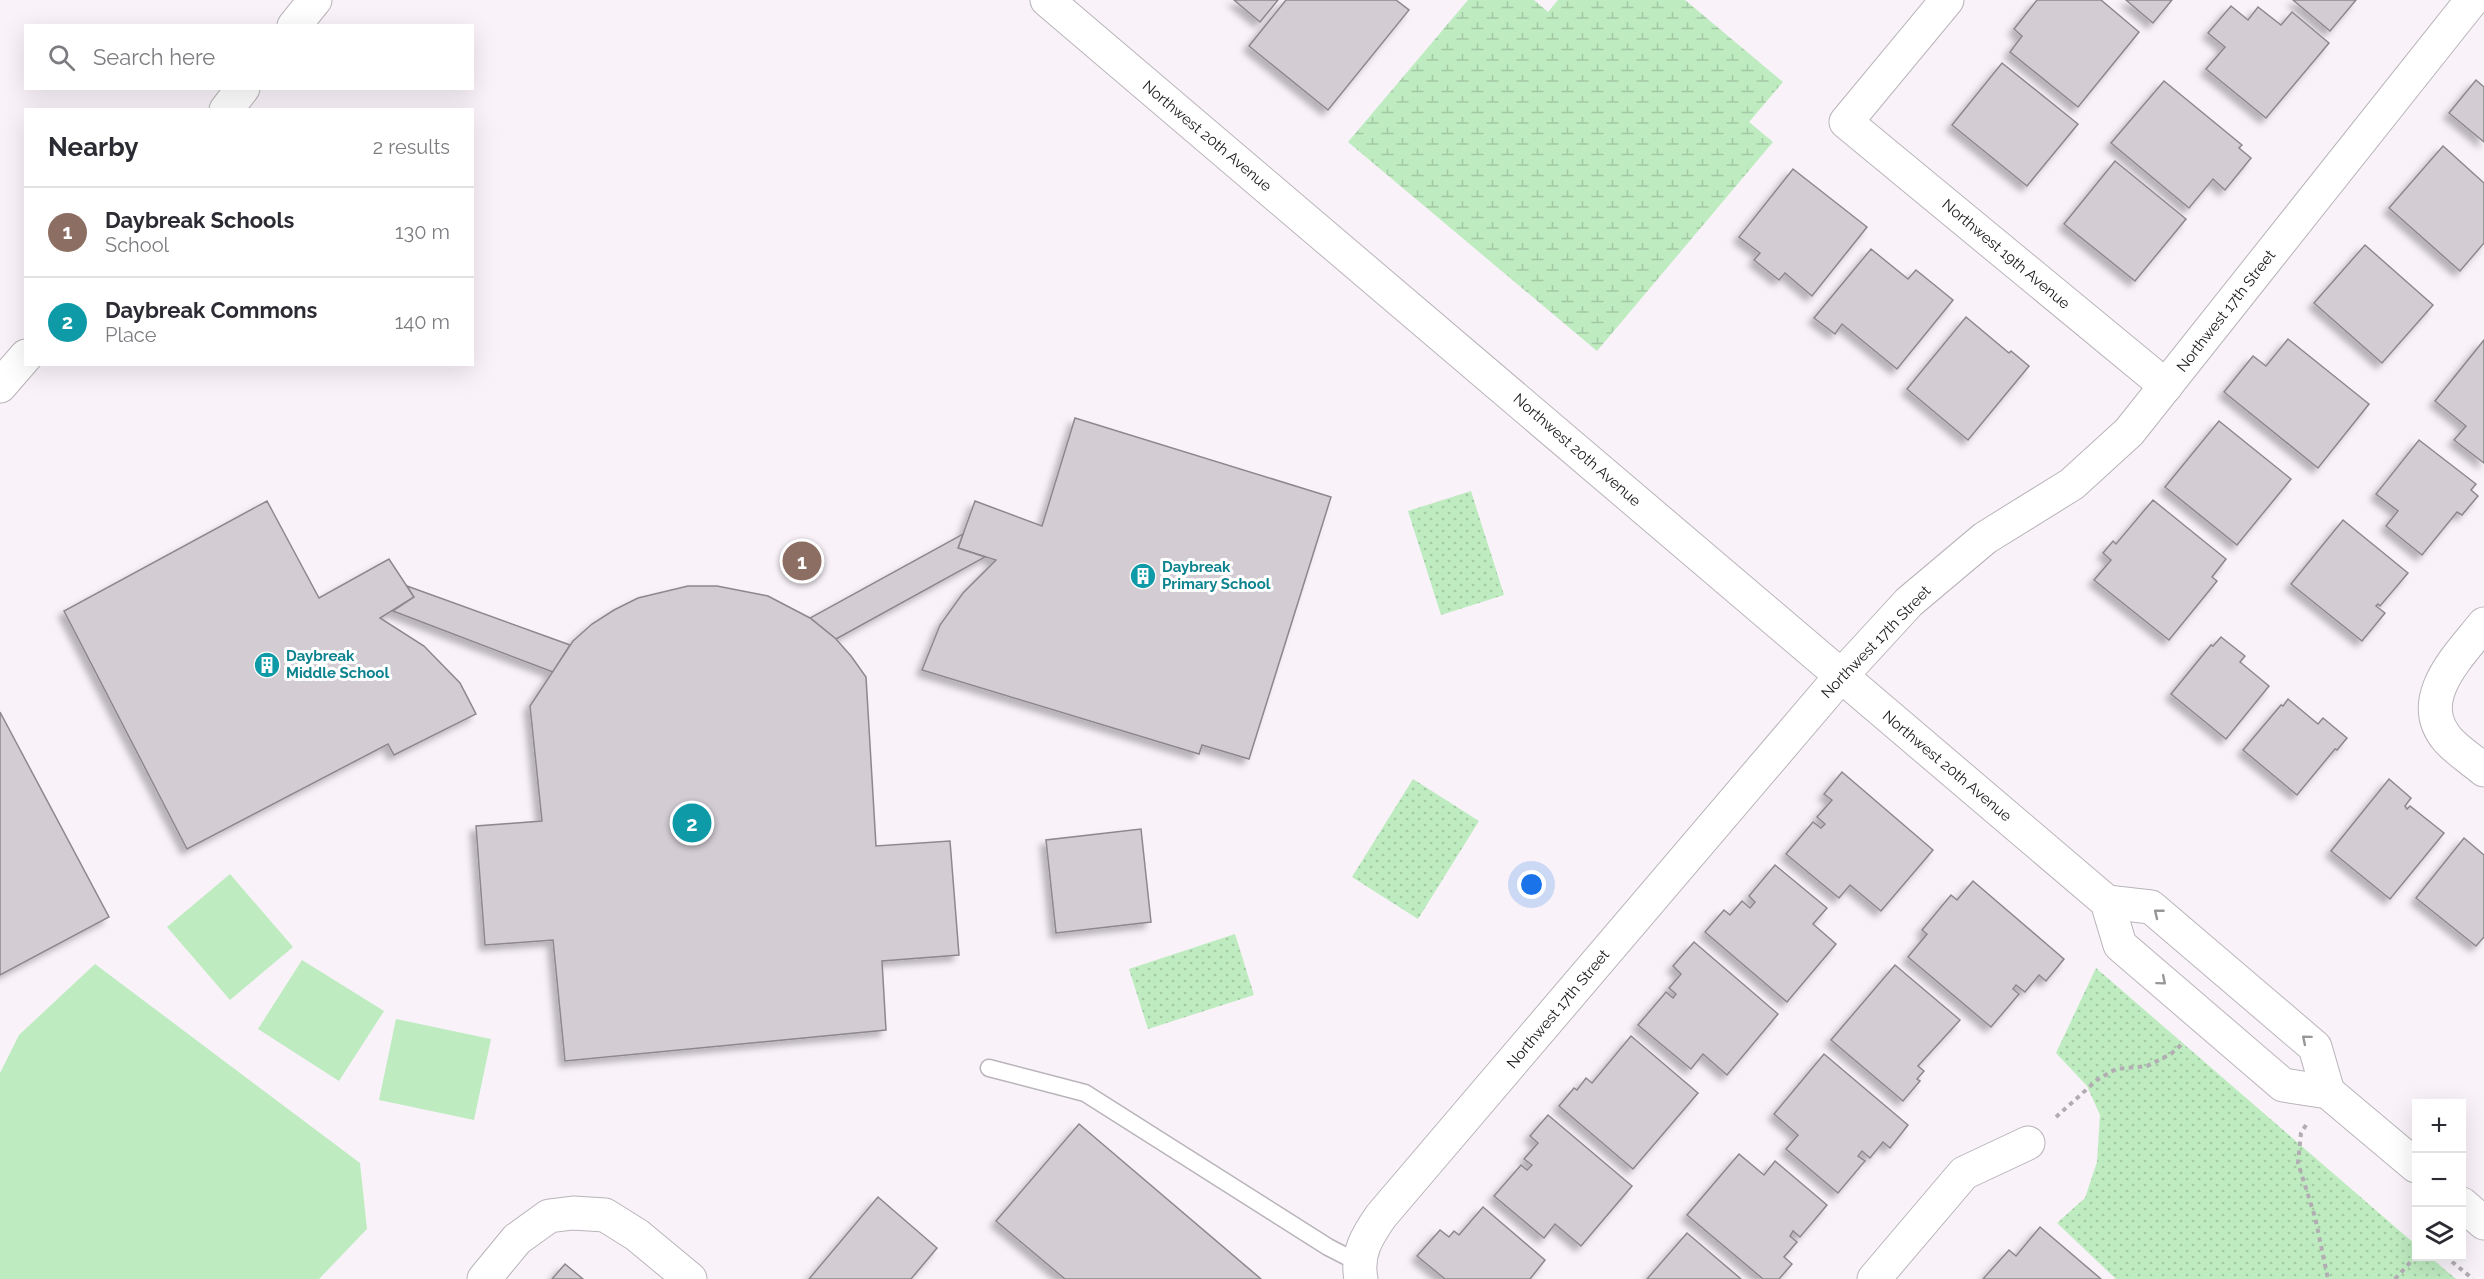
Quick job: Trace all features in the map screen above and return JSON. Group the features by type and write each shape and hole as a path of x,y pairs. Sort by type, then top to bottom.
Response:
{"street":[{"path":"296,24 315,0"},
{"name":"Northwest 20th Avenue","path":"1047,0 2107,902"},
{"name":"Northwest 19th Avenue","path":"1947,0 1846,122 2166,386"},
{"name":"Northwest 17th Street","path":"1360,1271 1362,1247 1381,1216 1841,676 1909,602 1985,538 2072,484 2129,432 2472,0"},
{"path":"228,108 241,90"},
{"path":"0,386 24,358"},
{"path":"2484,624 2442,678 2434,705 2436,718 2449,741 2484,770"},
{"path":"2328,1092 2315,1047 2151,907 2107,902 2120,945 2283,1085 2328,1092 2412,1163"},
{"path":"1874,1279 1964,1173 2028,1143"},
{"path":"2465,1207 2484,1223"},
{"path":"484,1279 518,1239 549,1216 573,1213 604,1215 637,1234 690,1279"}],"lane":[{"path":"989,1068 1085,1093 1328,1247 1360,1271"}],"path":[{"path":"2028,1143 2097,1080 2116,1069 2147,1066 2171,1054 2208,1020"},
{"path":"2328,1092 2301,1133 2298,1163 2315,1217 2327,1264 2328,1279"},
{"path":"2395,1279 2412,1260"},
{"path":"2450,1261 2473,1279"}],"green space":[{"path":"1468,0 1534,0 1548,12 1558,0 1685,0 1783,82 1749,122 1773,142 1597,351 1348,142"},
{"path":"1471,491 1504,595 1441,615 1408,511"},
{"path":"1413,779 1479,821 1418,919 1352,877"},
{"path":"230,874 293,947 230,1000 167,927"},
{"path":"1235,934 1254,995 1148,1029 1129,969"},
{"path":"302,960 384,1011 339,1081 258,1029"},
{"path":"95,964 360,1163 367,1229 319,1279 0,1279 0,1073 19,1035"},
{"path":"2096,968 2412,1242 2412,1261 2435,1261 2456,1279 2116,1279 2057,1223 2085,1198 2097,1162 2100,1115 2087,1086 2056,1053"},
{"path":"396,1019 491,1039 474,1120 379,1100"}],"building":[{"path":"1234,0 1278,0 1260,22"},
{"path":"1286,0 1396,0 1409,10 1328,110 1249,46"},
{"path":"2037,0 2101,0 2139,32 2078,107 2010,52 2022,36 2014,29"},
{"path":"2126,0 2172,0 2153,23"},
{"path":"2293,0 2356,0 2330,31"},
{"path":"2231,6 2248,20 2258,7 2281,25 2292,12 2329,43 2266,118 2206,69 2225,47 2208,33"},
{"path":"2002,63 2078,124 2027,186 1952,125"},
{"path":"2476,80 2484,87 2484,142 2449,113"},
{"path":"2164,81 2242,145 2239,148 2251,158 2225,190 2213,179 2189,208 2111,143"},
{"path":"2443,146 2484,183 2484,243 2460,271 2389,208"},
{"path":"2115,161 2186,219 2135,281 2064,224"},
{"path":"1793,169 1867,227 1812,296 1785,273 1779,280 1754,260 1760,253 1739,237"},
{"path":"2365,245 2433,305 2382,363 2314,303"},
{"path":"1871,249 1908,279 1916,270 1953,300 1897,369 1842,324 1835,334 1814,318"},
{"path":"1966,317 2009,353 2011,351 2029,366 1968,440 1907,389"},
{"path":"2288,339 2369,404 2318,468 2224,392 2253,356 2266,366"},
{"path":"2484,340 2484,463 2454,440 2466,426 2435,401"},
{"name":"Daybreak Primary School","path":"1075,418 1331,497 1249,759 1202,745 1199,754 922,670 940,625 963,593 996,560 958,548 975,501 1042,526"},
{"path":"2219,421 2291,479 2237,545 2165,487"},
{"path":"2419,440 2476,484 2471,490 2478,496 2462,515 2457,512 2422,555 2386,526 2398,511 2376,494"},
{"path":"2153,500 2226,559 2212,577 2217,581 2169,640 2094,580 2111,560 2103,553 2113,541 2116,544"},
{"name":"Daybreak Middle School","path":"267,501 319,598 389,559 414,597 380,618 424,646 460,683 476,714 394,755 388,744 187,849 64,611"},
{"path":"2343,520 2408,573 2380,606 2378,604 2376,606 2385,613 2362,641 2291,584"},
{"path":"963,534 958,548 985,557 836,639 810,618"},
{"path":"407,586 570,645 553,672 393,611 414,597"},
{"path":"688,586 717,586 768,596 810,618 836,639 851,656 866,677 876,846 950,841 959,955 882,961 886,1030 565,1061 553,940 485,945 476,826 542,821 530,706 573,641 592,624 638,598"},
{"path":"2221,637 2245,656 2240,662 2269,686 2226,739 2171,694 2211,645 2213,646"},
{"path":"2288,699 2318,724 2323,718 2347,738 2297,795 2243,750"},
{"path":"0,712 109,917 0,975"},
{"path":"1842,772 1933,850 1881,911 1850,885 1839,898 1786,854 1813,822 1821,828 1825,824 1817,817 1832,800 1824,794"},
{"path":"2389,779 2411,798 2405,806 2407,809 2410,806 2444,833 2390,899 2331,851"},
{"path":"1141,829 1151,922 1056,933 1046,840"},
{"path":"2464,838 2484,855 2484,937 2476,946 2416,898"},
{"path":"1775,865 1827,908 1813,924 1836,944 1787,1002 1705,932 1724,910 1730,915 1742,901 1750,908 1755,902 1749,896"},
{"path":"1973,881 2064,959 2046,981 2039,975 2025,992 2016,985 2013,989 2019,994 1991,1027 1908,957 1927,934 1922,930 1951,895 1957,900"},
{"path":"1694,942 1778,1014 1727,1075 1703,1054 1691,1069 1638,1025 1666,992 1673,998 1676,994 1669,988 1681,974 1673,966"},
{"path":"1895,965 1960,1020 1918,1066 1924,1071 1917,1079 1920,1081 1903,1101 1831,1040"},
{"path":"1631,1036 1698,1093 1633,1169 1559,1106 1574,1088 1577,1090 1586,1078 1592,1083"},
{"path":"1824,1054 1908,1125 1890,1148 1883,1142 1870,1158 1862,1151 1858,1156 1865,1161 1838,1193 1786,1149 1798,1135 1774,1114"},
{"path":"1548,1115 1632,1186 1581,1246 1555,1224 1544,1238 1494,1196 1521,1165 1527,1170 1532,1165 1524,1159 1538,1143 1530,1136"},
{"path":"1079,1124 1261,1279 1065,1279 996,1221"},
{"path":"1739,1154 1764,1175 1775,1161 1827,1205 1800,1237 1793,1231 1790,1236 1797,1242 1784,1257 1792,1264 1779,1279 1763,1279 1687,1215"},
{"path":"878,1197 937,1248 911,1279 809,1279"},
{"path":"1483,1207 1545,1260 1530,1279 1445,1279 1417,1256 1440,1230 1449,1237 1454,1231 1459,1235"},
{"path":"2040,1227 2101,1279 1983,1279 2009,1250 2016,1256"},
{"path":"1687,1233 1741,1279 1647,1279"},
{"path":"565,1264 583,1279 552,1279"}],"place":[{"name":"Daybreak Schools","path":"802,561"},
{"name":"Daybreak Primary School","path":"1143,576"},
{"name":"Daybreak Middle School","path":"267,665"},
{"name":"Daybreak Commons","path":"692,823"}]}
